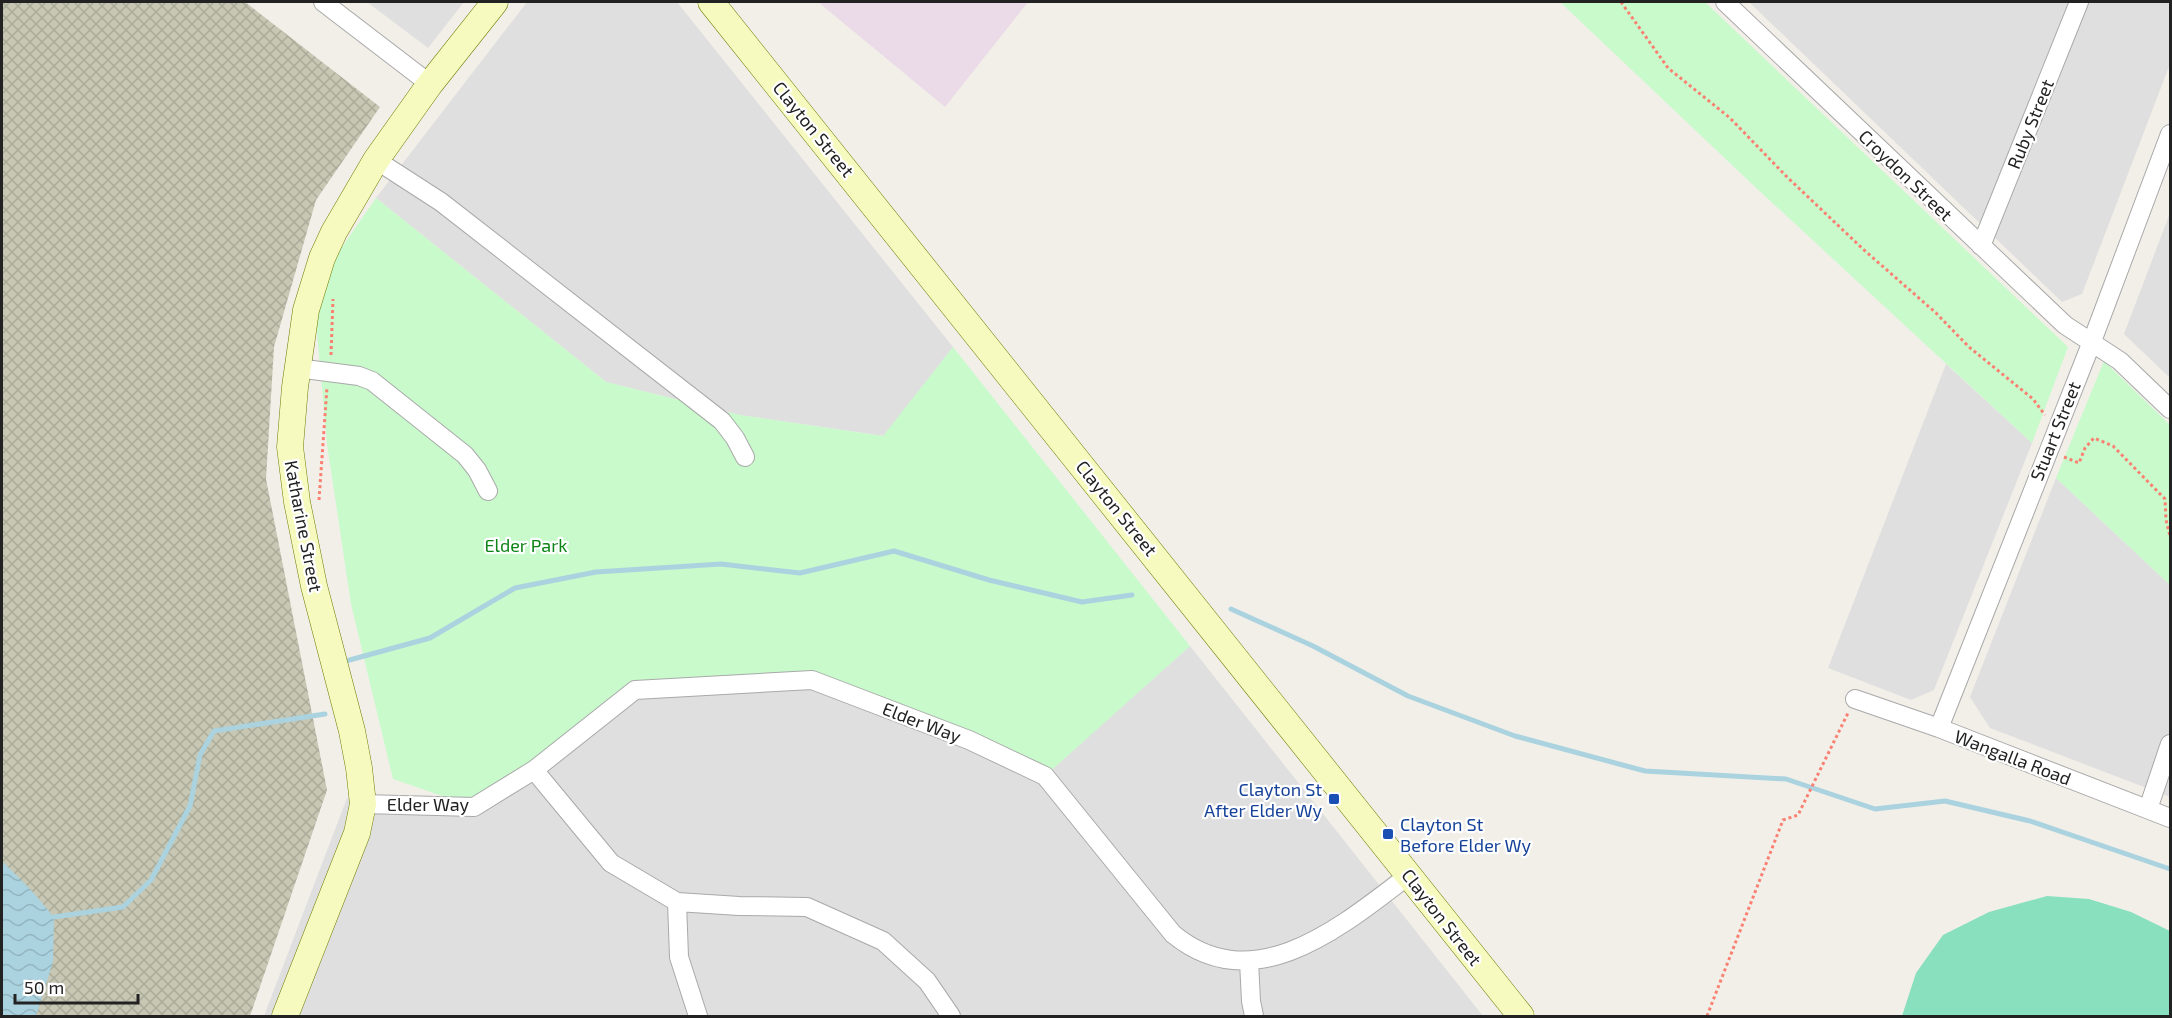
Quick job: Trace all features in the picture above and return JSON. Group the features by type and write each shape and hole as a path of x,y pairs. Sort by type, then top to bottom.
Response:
{"main road":[{"name":"Katharine Street","path":"285,1017 357,833 363,804 352,731 314,586 297,502 290,447 297,368 306,310 322,258 346,208 376,160 430,84 495,2"},
{"name":"Clayton Street","path":"711,2 1521,1017"}],"street":[{"path":"323,2 430,84"},
{"name":"Croydon Street","path":"1725,2 2065,325 2120,361 2170,408"},
{"name":"Ruby Street","path":"1981,246 2079,2"},
{"name":"Stuart Street","path":"1939,728 2091,344 2170,134"},
{"path":"376,160 441,202 722,422 735,438 745,457"},
{"path":"297,368 359,376 372,381 465,455 477,470 488,491"},
{"name":"Elder Way","path":"363,804 474,807 534,770 635,690 812,680 969,740 1045,776 1173,934 1188,947 1202,953 1224,960 1249,962 1281,954 1329,933 1409,875"},
{"name":"Wangalla Road","path":"1855,699 1939,728 2170,818"},
{"path":"2148,809 2170,744"},
{"path":"534,770 611,863 677,902 807,907 883,941 927,981 951,1017"},
{"path":"677,902 679,957 698,1017"},
{"path":"1249,962 1254,1017"}],"path":[{"path":"1620,2 1668,68 1730,118 1787,177 1864,250 1936,313 1969,347 2033,399 2044,412 2050,443 2067,460 2079,463 2085,447 2094,438 2113,446 2165,499 2166,520 2170,536"},
{"path":"318,510 327,385"},
{"path":"1707,1017 1783,820 1798,815 1855,699"}],"shaded area":[{"path":"2,2 245,2 380,107 316,200 274,347 266,479 327,790 250,1016 2,1016"},
{"path":"367,2 464,2 428,48"},
{"path":"527,2 677,2 953,347 884,436 740,415 606,382 376,198"},
{"path":"818,2 1028,2 945,107"},
{"path":"1749,2 2170,2 2170,64 2082,294 2062,302"},
{"path":"2170,213 2170,378 2124,334"},
{"path":"1946,364 2032,443 1934,690 1911,700 1828,668"},
{"path":"2056,478 2170,585 2170,797 1990,728 1970,697"},
{"path":"1190,646 1483,1016 264,1016 347,798 471,797 630,678 828,669 1058,763"}],"green space":[{"path":"1560,2 1705,2 2068,347 2032,443 1752,184"},
{"name":"Elder Park","path":"376,198 606,382 740,415 883,436 953,347 1190,646 1045,776 812,680 635,690 474,807 393,779 351,604 327,444 313,289"},
{"path":"2104,361 2170,425 2170,585 2056,478"},
{"path":"2047,896 2089,899 2131,912 2170,931 2170,1016 1902,1016 1916,973 1943,935 1989,912"}],"water":[{"path":"2,861 54,917 53,962 36,1016 2,1016"}],"waterway":[{"path":"346,661 430,638 515,588 596,572 721,564 800,573 894,551 989,580 1082,602 1132,595"},
{"path":"1231,609 1313,646 1408,696 1515,736 1645,771 1786,779 1875,809 1945,801 2030,821 2170,869"},
{"path":"54,917 123,907 151,880 190,806 200,755 214,731 325,714"}],"place":[{"name":"Clayton St After Elder Wy","path":"1334,799"},
{"name":"Clayton St Before Elder Wy","path":"1388,834"}]}
